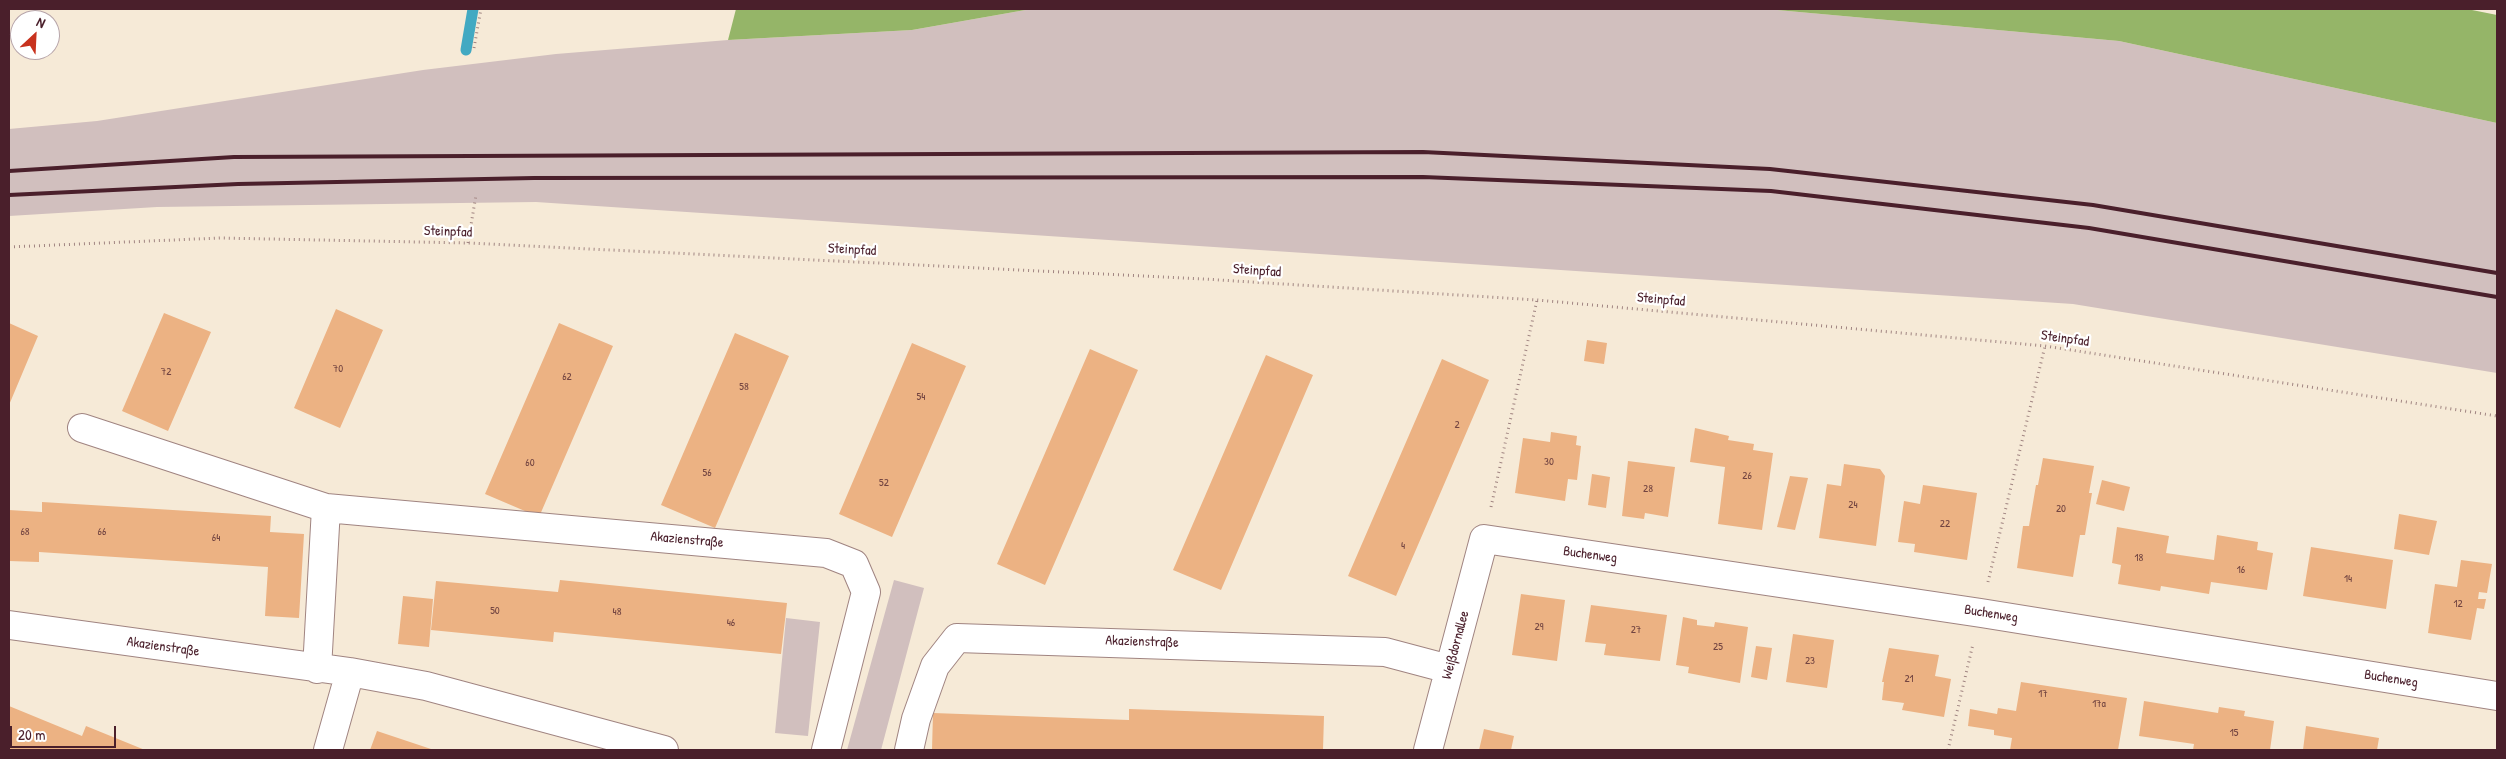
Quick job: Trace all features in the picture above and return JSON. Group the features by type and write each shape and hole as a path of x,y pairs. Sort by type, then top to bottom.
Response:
{"street":[{"name":"Akazienstraße","path":"82,428 326,508 826,552 854,564 866,592 826,750"},
{"path":"317,669 326,508"},
{"name":"Buchenweg","path":"1484,539 1981,613 2497,696"},
{"name":"Weißdornallee","path":"1428,750 1484,539"},
{"name":"Akazienstraße","path":"9,625 317,669 350,672 426,686 664,750"},
{"name":"Akazienstraße","path":"909,750 916,719 935,666 957,638 1385,652 1449,669"},
{"path":"328,750 350,672"}],"path":[{"path":"474,48 481,9"},
{"path":"468,243 476,195"},
{"name":"Steinpfad","path":"9,247 220,238 468,243 1204,279 1537,300 2045,346 2497,416"},
{"path":"1484,539 1537,300"},
{"path":"1948,750 2045,346"}],"shaded area":[{"path":"1031,9 1766,9 2119,41 2497,123 2497,373 2073,304 536,202 157,207 9,216 9,129 97,121 423,70 556,54 728,40 912,30"},
{"path":"894,580 924,588 881,750 847,750"},
{"path":"786,618 820,622 808,736 775,733"}],"green space":[{"path":"736,9 1031,9 912,30 728,40"},
{"path":"1766,9 2467,9 2497,15 2497,123 2119,41"}],"building":[{"path":"336,309 383,330 340,428 294,408"},
{"path":"164,313 211,332 168,431 122,411"},
{"path":"9,323 38,336 9,405"},
{"path":"559,323 613,346 539,517 485,494"},
{"path":"735,333 789,356 715,528 661,505"},
{"path":"1587,340 1607,343 1604,364 1584,361"},
{"path":"912,343 966,366 892,537 839,514"},
{"path":"1090,349 1138,370 1045,585 997,564"},
{"path":"1266,355 1313,375 1221,590 1173,570"},
{"path":"1442,359 1489,380 1396,596 1348,576"},
{"path":"1695,428 1729,436 1728,440 1754,444 1753,450 1773,453 1762,530 1718,524 1725,467 1690,462"},
{"path":"1551,432 1577,436 1576,445 1581,446 1577,480 1568,479 1565,501 1515,493 1523,438 1550,442"},
{"path":"2043,458 2094,466 2089,493 2092,493 2085,535 2080,535 2073,577 2017,568 2023,526 2029,526"},
{"path":"1628,461 1675,467 1668,517 1645,513 1644,519 1622,516"},
{"path":"1844,464 1880,469 1885,476 1876,546 1819,538 1827,484 1841,486"},
{"path":"1592,474 1610,477 1606,508 1588,505"},
{"path":"1790,476 1808,478 1795,530 1777,527"},
{"path":"2102,480 2130,487 2124,511 2096,504"},
{"path":"1923,485 1977,493 1967,560 1914,552 1915,544 1898,542 1904,501 1920,504"},
{"path":"42,502 271,516 270,532 304,534 299,618 265,616 268,567 39,552 39,562 9,561 9,510 42,512"},
{"path":"2399,514 2437,521 2429,555 2394,549"},
{"path":"2117,527 2169,536 2166,553 2214,560 2217,535 2258,542 2257,550 2273,553 2267,590 2211,582 2209,594 2161,586 2160,591 2118,584 2121,565 2112,563"},
{"path":"2311,547 2393,560 2386,609 2303,596"},
{"path":"2461,560 2492,564 2487,593 2479,592 2478,599 2486,599 2484,609 2477,608 2471,640 2428,633 2435,584 2457,587"},
{"path":"560,580 787,603 781,654 554,632 553,642 431,630 436,581 558,592"},
{"path":"1521,594 1565,600 1557,661 1512,655"},
{"path":"403,596 433,599 429,647 398,644"},
{"path":"1591,605 1667,615 1660,661 1604,655 1606,644 1585,642"},
{"path":"1683,617 1697,620 1697,625 1714,627 1715,622 1748,627 1740,683 1688,673 1689,667 1676,665"},
{"path":"1793,634 1834,640 1827,688 1786,682"},
{"path":"1756,646 1772,648 1767,680 1751,677"},
{"path":"1889,648 1939,655 1935,676 1951,679 1944,717 1902,710 1904,703 1882,700 1884,682 1882,682"},
{"path":"2021,682 2127,698 2118,750 2010,750 2012,738 1994,735 1994,730 1968,726 1970,709 1997,714 1998,708 2016,711"},
{"path":"2144,701 2218,713 2219,707 2245,711 2244,716 2274,721 2270,750 2193,750 2194,744 2139,736"},
{"path":"9,706 82,736 86,726 145,750 9,750"},
{"path":"1129,709 1324,716 1323,750 932,750 933,713 1129,720"},
{"path":"2306,726 2379,738 2377,750 2303,750"},
{"path":"1484,729 1514,736 1511,750 1479,750"},
{"path":"377,731 434,750 370,750"}],"waterway":[{"path":"466,50 473,9"}],"railway":[{"path":"9,171 234,157 1423,152 1770,169 2093,205 2497,273"},
{"path":"9,195 238,184 534,178 1423,177 1771,191 2089,228 2497,297"}]}
